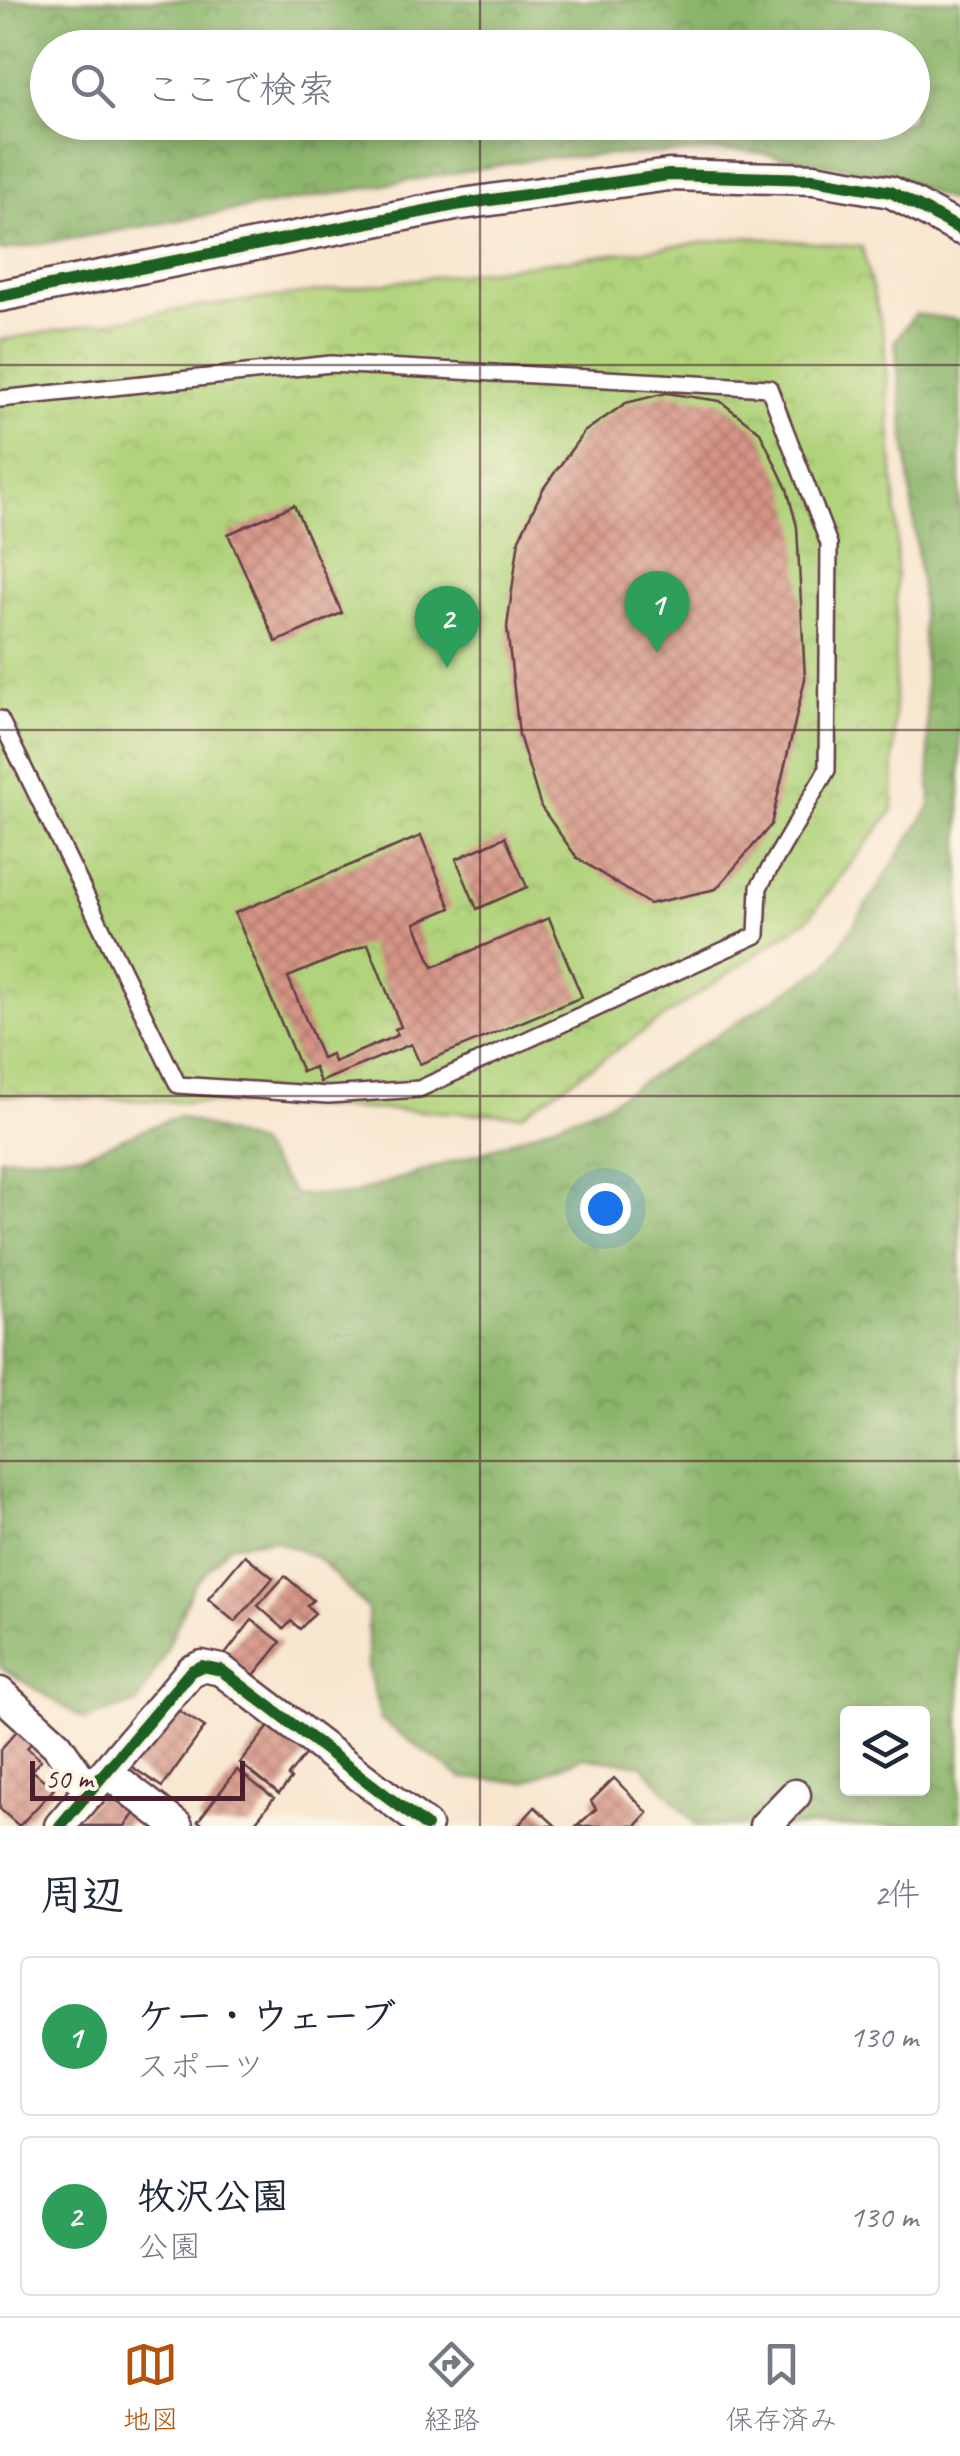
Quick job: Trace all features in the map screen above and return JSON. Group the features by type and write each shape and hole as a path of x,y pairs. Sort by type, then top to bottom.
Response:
{"street":[{"path":"0,296 454,205 669,176 814,179 891,192 960,229"},
{"path":"60,1826 191,1672 202,1666 221,1670 426,1826"},
{"path":"0,1692 99,1783 176,1826"},
{"path":"764,1826 795,1795"}],"lane":[{"path":"0,399 330,364 769,388 829,544 827,770 758,886 757,935 420,1089 328,1095 178,1085 0,720"}],"green space":[{"path":"0,0 960,0 960,206 895,176 741,150 541,158 0,251"},
{"path":"746,237 862,247 884,337 897,526 893,810 808,919 521,1115 0,1095 0,340 190,308"},
{"path":"915,314 960,320 960,1826 697,1826 642,1765 583,1757 525,1782 462,1778 381,1720 368,1668 368,1609 318,1558 274,1540 231,1544 193,1586 167,1649 138,1703 85,1720 0,1667 0,1158 84,1154 178,1116 257,1144 295,1195 349,1195 494,1148 608,1103 826,967 931,806 921,590 895,341"}],"building":[{"path":"666,393 720,401 760,432 787,489 797,527 805,679 771,825 716,889 649,904 577,858 541,807 519,735 507,627 519,539 543,489 584,432 626,403"},
{"path":"294,505 342,613 276,642 228,534"},
{"path":"421,836 451,908 415,923 433,967 549,918 582,997 420,1064 411,1044 320,1082 314,1067 302,1072 235,913","holes":["368,944 401,1027 395,1029 398,1035 334,1062 331,1054 322,1058 288,977"]},
{"path":"505,837 527,887 477,909 456,859"},
{"path":"245,1555 273,1578 235,1622 208,1599"},
{"path":"285,1576 313,1600 307,1606 315,1613 300,1629 291,1621 284,1629 258,1606"},
{"path":"252,1620 281,1642 250,1680 223,1657"},
{"path":"171,1706 205,1727 162,1787 126,1763"},
{"path":"271,1724 307,1752 279,1794 240,1763"},
{"path":"22,1725 36,1738 27,1748 41,1760 32,1770 54,1789 19,1826 0,1809 0,1750"},
{"path":"237,1770 274,1798 252,1826 205,1826 198,1821"},
{"path":"614,1778 648,1813 636,1826 577,1826 596,1809 591,1801"},
{"path":"105,1783 138,1809 125,1826 72,1826"},
{"path":"535,1807 556,1826 518,1826"}],"cycle path":[{"path":"0,296 455,205 669,175 814,179 891,192 960,229"},
{"path":"60,1826 191,1671 202,1666 221,1670 426,1826"}],"place":[{"name":"ケー・ウェーブ","path":"657,653"},
{"name":"牧沢公園","path":"447,668"}]}
